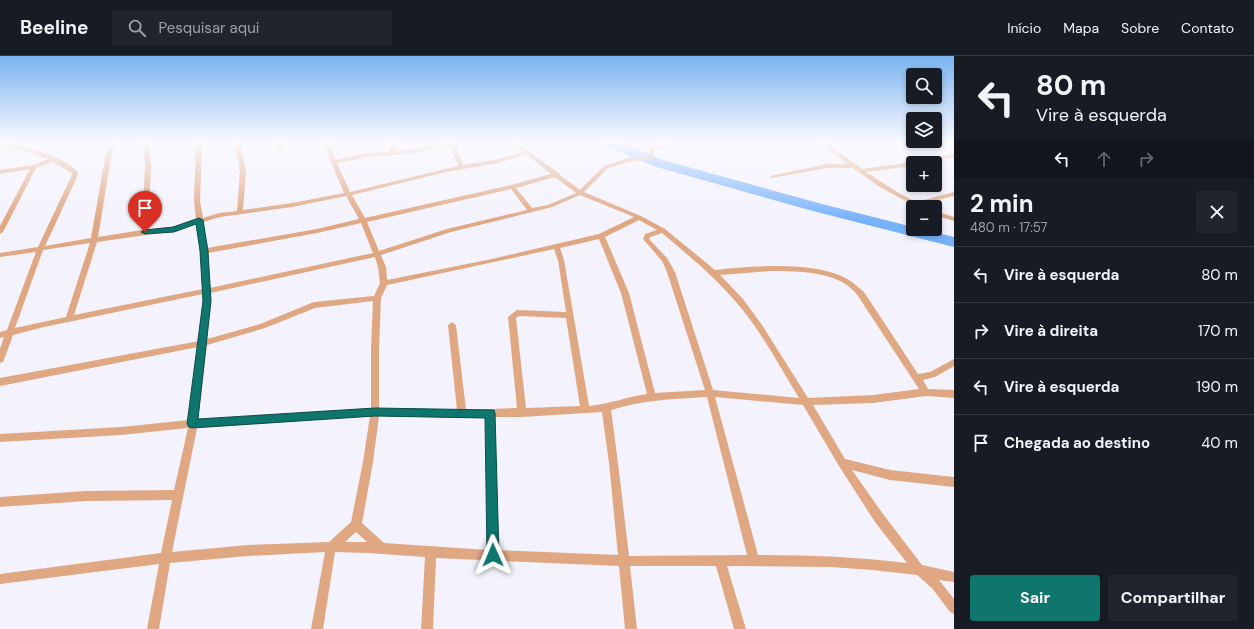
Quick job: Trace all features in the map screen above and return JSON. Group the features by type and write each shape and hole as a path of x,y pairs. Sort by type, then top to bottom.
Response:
{"street":[{"path":"0,172 29,168"},
{"path":"0,232 34,168"},
{"path":"0,360 40,249 74,177 75,172 70,168"},
{"path":"69,319 94,240 106,168"},
{"path":"145,232 148,168"},
{"path":"152,629 192,424 203,343 207,301 204,251 197,201 198,168"},
{"path":"240,211 242,168"},
{"path":"317,629 331,547 356,525 368,462 375,412 375,343 378,298 384,283 382,267 377,254 363,220 348,194 337,168"},
{"path":"0,255 145,232 174,230 199,220 240,211 292,205 348,194 458,168"},
{"path":"549,168 580,193 639,217 662,230 714,273 740,302 759,327 842,463 880,518 918,569 936,584 954,608"},
{"path":"0,335 377,254 449,230 563,202 580,193 605,168"},
{"path":"773,177 818,168"},
{"path":"856,168 886,189 907,200"},
{"path":"861,171 885,168"},
{"path":"204,251 317,231 512,187 557,174"},
{"path":"512,187 531,211"},
{"path":"936,200 954,194"},
{"path":"942,215 954,219"},
{"path":"384,283 492,261 601,236 639,217"},
{"path":"662,230 647,236 646,239 665,260 671,272 710,393 754,561"},
{"path":"601,236 625,293 652,397"},
{"path":"556,246 561,260 585,410"},
{"path":"714,273 754,269 786,268 835,276 847,281 861,294 926,392"},
{"path":"0,382 203,343 262,326 314,305 378,298"},
{"path":"522,413 512,317 517,313 569,315"},
{"path":"452,325 462,414"},
{"path":"916,377 933,376 954,362"},
{"path":"0,438 120,431 192,424 375,412 462,414 585,410 606,408 628,400 710,393 806,402 873,399 926,392 954,394"},
{"path":"606,408 614,452 623,561 631,629"},
{"path":"490,413 493,555"},
{"path":"842,463 890,475 954,482"},
{"path":"0,502 86,496 179,495"},
{"path":"356,525 380,547"},
{"path":"0,579 138,561 252,550 331,547 380,547 431,552 623,561 846,562 918,569 954,577"},
{"path":"427,629 431,552"},
{"path":"720,561 740,629"}],"waterway":[{"path":"675,168 818,208 954,242"}],"route":[{"path":"145,232 174,230 199,220 204,251 207,301 192,424 375,412 462,414 490,413 493,555"}]}
